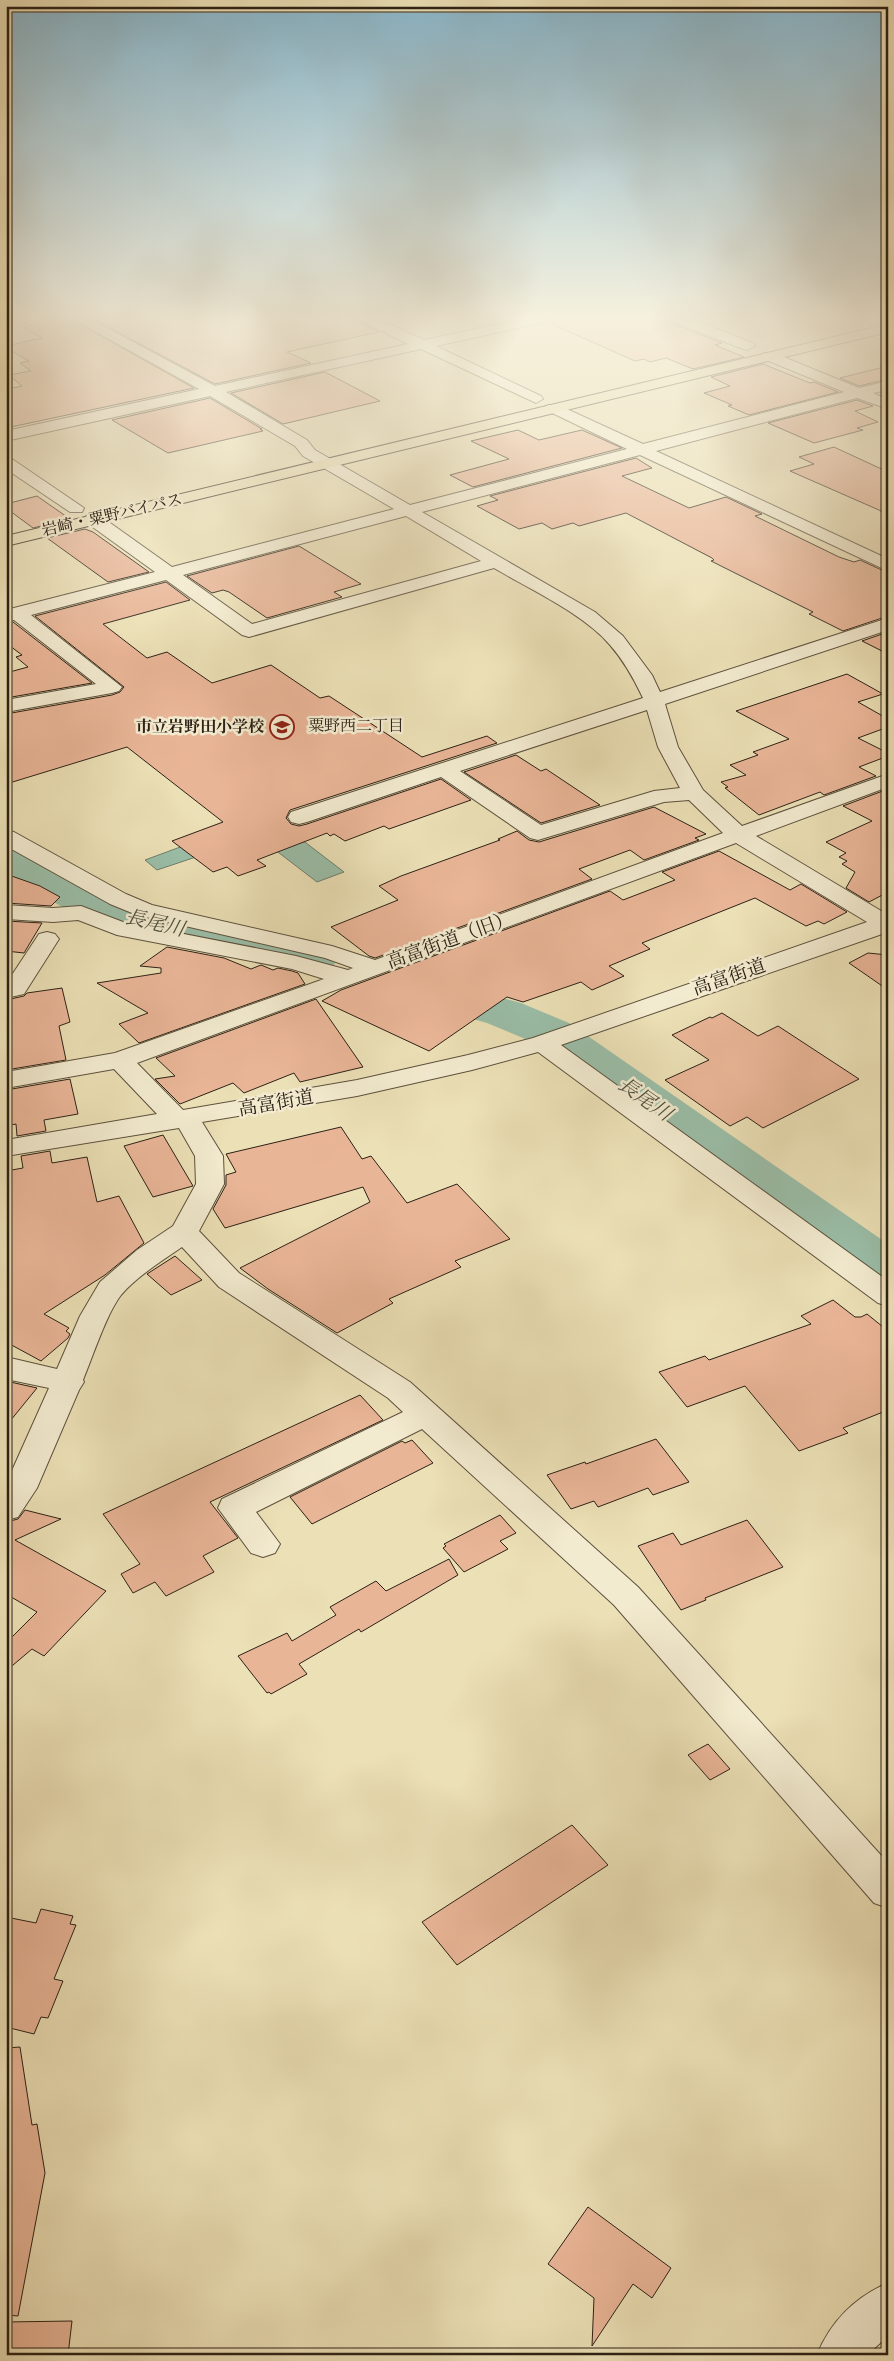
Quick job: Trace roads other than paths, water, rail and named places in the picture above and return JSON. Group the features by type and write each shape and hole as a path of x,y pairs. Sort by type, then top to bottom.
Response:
{"highway":[{"name":"岩崎・粟野バイパス","path":"250,466 406,429"},
{"name":"岩崎・粟野バイパス","path":"6,541 94,511 328,464 468,429"},
{"name":"岩崎・粟野バイパス","path":"58,512 76,508 94,511"}],"street":[{"path":"6,436 37,429"},
{"path":"276,429 328,464 588,616 616,640 642,675 654,700 668,747 694,793 738,836 887,924"},
{"path":"599,429 888,566"},
{"path":"12,614 718,429"},
{"path":"6,462 76,508"},
{"path":"94,511 168,574 249,631 497,562"},
{"path":"6,706 112,687 12,614"},
{"path":"299,817 888,624"},
{"path":"444,770 538,833 662,796 694,793"},
{"name":"高富街道（旧）","path":"6,1080 120,1060 184,1039 888,780"},
{"path":"6,837 114,900 145,910 170,928 348,978"},
{"path":"6,912 53,916 85,912 114,900"},
{"path":"85,912 117,928 170,928 332,953 376,968"},
{"name":"高富街道","path":"6,1148 182,1120 357,1088 472,1062 542,1042 887,924"},
{"path":"6,991 15,989 47,939"},
{"path":"542,1042 637,1115 888,1296"},
{"path":"6,1508 21,1488 69,1382 95,1316 110,1289 146,1257 184,1232 210,1184 209,1156 182,1120 120,1060"},
{"path":"184,1232 229,1280 399,1390 626,1596 888,1891"},
{"path":"6,1368 69,1382"},
{"path":"263,1544 234,1508 426,1414"},
{"path":"840,2355 854,2334 888,2306"}],"waterway":[{"name":"長尾川","path":"6,857 82,900 138,923 240,941 314,960"},
{"name":"長尾川","path":"420,989 504,1013 552,1033 888,1271"}],"place":[{"name":"市立岩野田小学校","path":"282,727"}],"district":[{"name":"粟野西二丁目","path":"356,726"}]}
